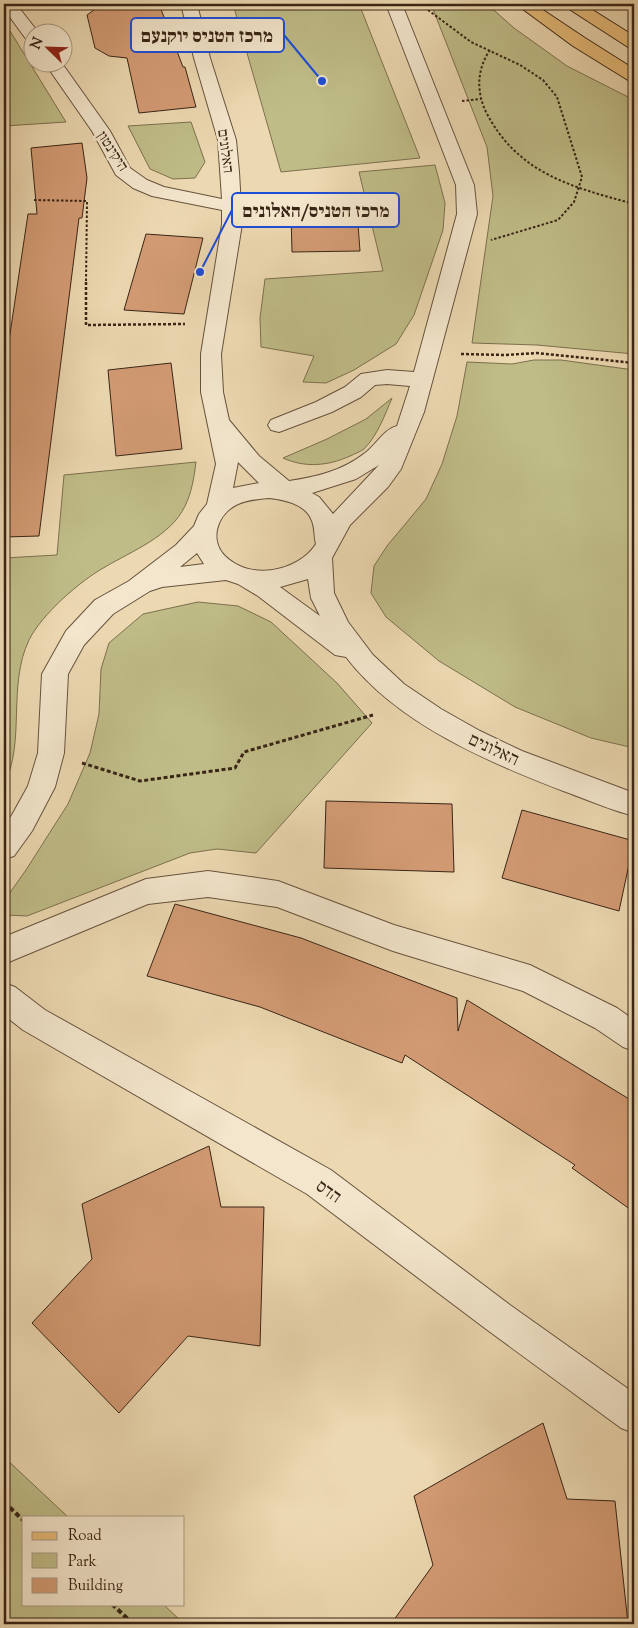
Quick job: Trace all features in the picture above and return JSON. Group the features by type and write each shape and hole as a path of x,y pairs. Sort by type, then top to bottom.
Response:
{"main road":[{"path":"524,4 571,38 634,76"},
{"path":"572,4 634,43"}],"street":[{"name":"האלונים","path":"190,4 202,58 227,140 231,206 232,224 211,354 212,392 227,464 218,506"},
{"path":"138,587 160,578 236,574 267,580 288,577 306,569 324,550 342,518 371,492 392,465 415,411 467,214 465,185 394,4"},
{"path":"9,13 22,26"},
{"name":"היקינטון","path":"59,72 101,131 123,171 140,184 159,192 231,206"},
{"path":"280,425 324,407 353,392 369,378 387,377 423,380"},
{"path":"4,847 22,823 41,787 51,753 55,674 76,638 104,607 138,587 184,551 204,531 209,518 218,506 232,497 248,491 266,489 285,490 324,484 357,471 388,446 415,411"},
{"name":"האלונים","path":"219,421 236,447 250,462 266,478 285,490"},
{"path":"285,490 301,496 315,505 324,516 329,530 324,550"},
{"path":"204,531 205,545 212,559 236,574"},
{"name":"האלונים","path":"324,550 321,588 330,614 347,642 368,666"},
{"name":"האלונים","path":"236,574 267,590 368,666 412,703 452,729 518,761 634,805"},
{"path":"4,951 146,892 208,884 278,894 393,938 530,979 606,1018 634,1037"},
{"name":"הדס","path":"4,997 34,1020 319,1182 498,1317 634,1415"}],"path":[{"path":"427,10 471,42 520,65 543,80 557,97 582,177 574,202 558,220 457,250"},
{"path":"490,50 482,61 479,77 481,99 492,125 515,154 536,168 578,189 634,204"},
{"path":"462,101 481,99"},
{"path":"34,200 87,200 86,325 216,324"},
{"path":"634,212 631,221 634,228"},
{"path":"430,352 479,356 537,353 634,364"},
{"path":"51,753 140,782 235,768 244,752 412,703"},
{"path":"4,1502 22,1519"},
{"path":"114,1606 133,1624"}],"green space":[{"path":"233,4 359,4 420,158 281,172"},
{"path":"431,4 487,4 514,28 567,66 634,100 634,354 537,345 472,343 493,196 487,147"},
{"path":"10,31 22,50 22,72 35,72 66,122 4,126 4,43"},
{"path":"191,122 205,162 195,178 173,179 150,169 128,126"},
{"path":"435,165 445,203 443,230 414,315 396,344 354,370 326,383 303,382 314,356 261,347 260,318 265,279 383,271 359,172"},
{"path":"534,360 561,360 634,370 634,748 591,738 515,707 439,661 386,617 371,593 374,566 387,546 426,499 442,464 457,416 467,362 512,364"},
{"path":"392,398 377,432 369,444 361,451 325,464 300,463 283,458 327,439 366,419"},
{"path":"196,462 187,501 179,517 150,542 95,573 73,589 52,609 29,640 19,676 14,750 4,785 4,558 57,555 64,475"},
{"path":"198,602 238,606 271,622 337,683 372,723 256,853 217,849 190,853 27,916 6,915 4,901 68,804 90,753 99,714 101,669 109,643 143,614"},
{"path":"4,1457 67,1516 22,1516 22,1606 165,1606 184,1624 13,1624 4,1615"}],"building":[{"path":"107,4 159,4 183,67 185,67 196,107 139,113 127,58 109,56 95,48 87,15 98,7"},
{"path":"82,143 87,178 82,218 79,218 39,536 4,537 4,374 28,214 37,214 31,148"},
{"path":"356,197 360,251 292,252 291,214 298,214 298,199"},
{"path":"146,234 203,238 184,314 124,310"},
{"path":"171,363 182,449 116,456 108,370"},
{"path":"326,801 452,804 454,872 324,868"},
{"path":"522,810 634,841 619,911 502,878"},
{"path":"175,904 301,938 457,998 458,1031 467,1000 634,1102 634,1212 572,1168 575,1165 405,1055 402,1063 260,1007 147,976"},
{"path":"209,1146 221,1207 264,1207 260,1346 188,1336 119,1413 32,1323 92,1259 82,1204"},
{"path":"543,1423 567,1499 615,1501 628,1624 391,1624 433,1565 414,1496"}],"place":[{"name":"מרכז הטניס יוקנעם","path":"322,81"},
{"name":"מרכז הטניס/האלונים","path":"200,272"}]}
